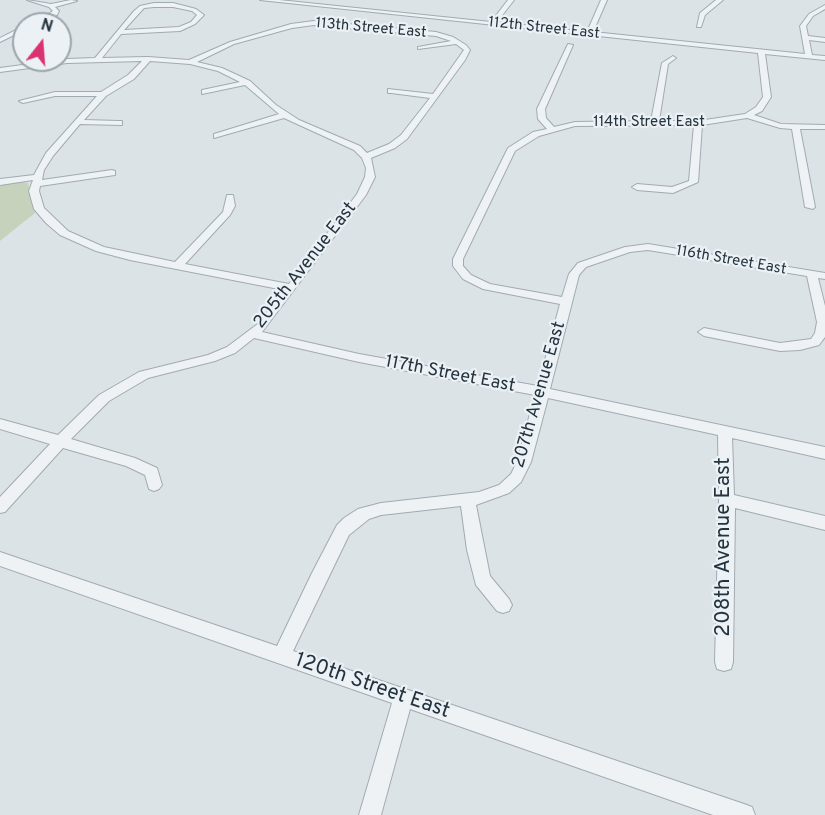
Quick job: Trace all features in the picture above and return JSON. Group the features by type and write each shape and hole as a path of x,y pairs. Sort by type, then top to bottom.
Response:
{"street":[{"path":"30,0 51,6 74,1"},
{"name":"112th Street East","path":"264,0 825,58"},
{"path":"308,4 314,0"},
{"path":"493,23 511,0"},
{"path":"589,33 604,0"},
{"path":"699,26 702,14 720,0"},
{"path":"98,60 119,32 137,10 151,5 185,7 200,12 201,17 193,24 174,30 119,32"},
{"path":"51,6 56,12"},
{"path":"809,57 804,24 812,15 825,7"},
{"name":"113th Street East","path":"284,21 291,26 321,22 436,34 459,41"},
{"path":"342,35 356,25"},
{"path":"190,62 232,43 291,26"},
{"path":"805,38 825,40"},
{"path":"420,48 470,39"},
{"path":"0,70 56,62 148,59 190,62 220,69 247,83 285,115 305,126 351,144 366,157 392,146 404,137 464,57 466,48 459,41"},
{"path":"551,128 542,119 541,109 570,45"},
{"path":"747,116 759,110 766,100 761,52"},
{"path":"656,123 665,63 673,58"},
{"path":"148,59 131,77 103,94 49,155 36,181 35,197 39,209 49,221 64,232 115,254 292,288"},
{"path":"206,92 247,83"},
{"path":"391,91 435,96"},
{"path":"23,101 55,94 103,94"},
{"path":"217,136 285,115"},
{"path":"747,116 772,124 796,128 825,127"},
{"name":"114th Street East","path":"566,301 487,287 471,280 461,271 458,258 511,150 523,140 551,128 585,123 698,123 747,116"},
{"path":"77,122 119,123"},
{"path":"637,187 673,190 687,187 693,182 698,123"},
{"path":"796,128 810,207"},
{"name":"205th Avenue East","path":"0,507 92,408 119,388 153,372 211,358 231,350 268,321 366,188 370,168 366,157"},
{"path":"0,182 36,181 112,173"},
{"path":"177,266 227,213 230,197"},
{"name":"116th Street East","path":"637,247 656,248 819,275"},
{"name":"207th Avenue East","path":"282,656 318,578 343,530 350,523 364,514 381,509 468,500 496,493 516,478 524,462 574,274 582,265 637,247"},
{"path":"704,332 780,347 800,346 815,342 821,334 823,322 819,275"},
{"name":"117th Street East","path":"252,334 370,360 542,392 825,453"},
{"path":"0,424 63,441 148,470 152,472 154,485"},
{"name":"208th Avenue East","path":"724,662 727,500 725,431"},
{"path":"468,500 482,580 503,605"},
{"path":"727,500 825,523"},
{"name":"120th Street East","path":"0,559 744,815"},
{"path":"370,815 403,698"}],"green space":[{"path":"28,183 35,213 0,241 0,184"}]}
